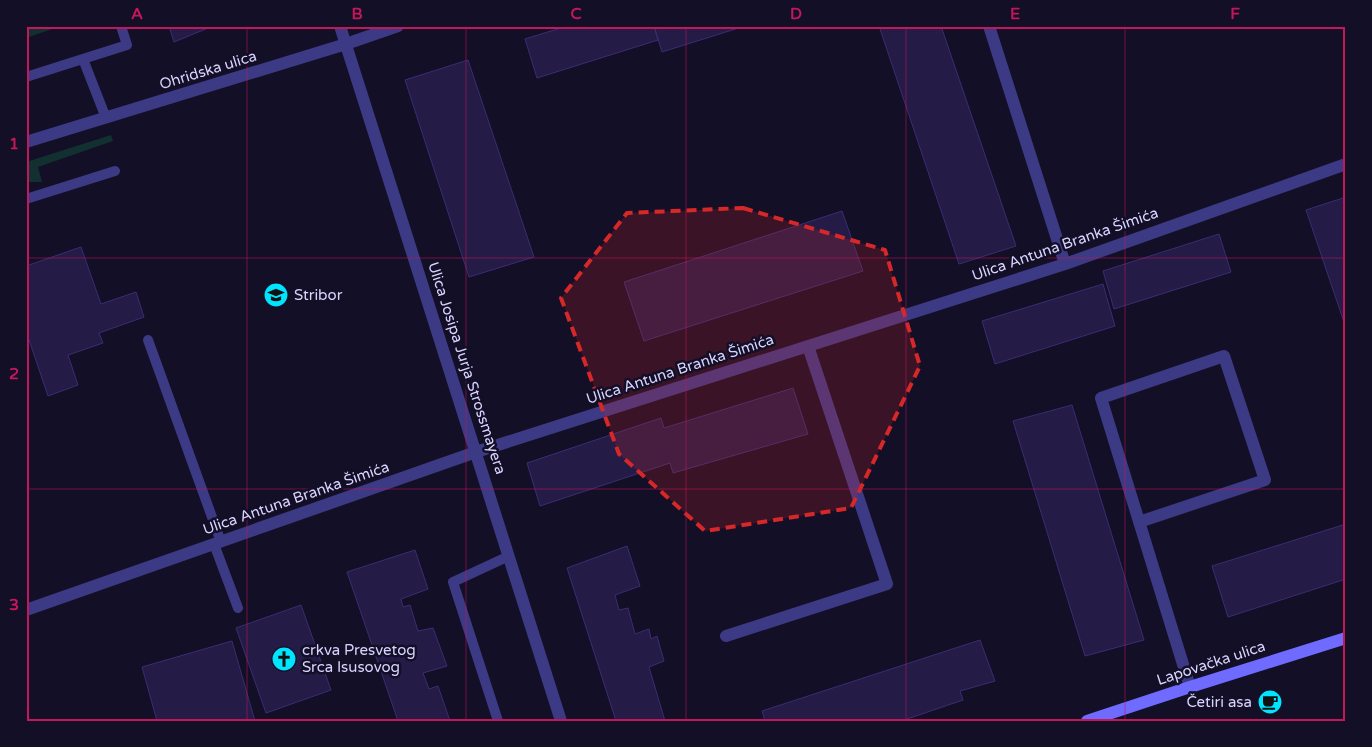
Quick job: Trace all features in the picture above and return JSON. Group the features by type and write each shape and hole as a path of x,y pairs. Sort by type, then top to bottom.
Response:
{"main road":[{"name":"Lapovačka ulica","path":"1087,721 1346,638"}],"street":[{"name":"Ulica Josipa Jurja Strossmayera","path":"340,26 561,721"},
{"name":"Ohridska ulica","path":"26,142 346,44 398,26"},
{"path":"989,26 1065,264"},
{"name":"Ulica Antuna Branka Šimića","path":"26,610 476,452 1065,264 1346,164"},
{"path":"726,636 887,584 808,346"},
{"path":"1139,522 1265,480 1224,356 1100,398 1190,687"}],"lane":[{"path":"26,77 127,45 121,26"},
{"path":"83,59 106,118"},
{"path":"26,199 116,172"},
{"path":"148,340 218,543 238,608"},
{"path":"498,721 453,582 509,556"}],"highlighted area":[{"path":"743,208 885,250 920,366 851,508 705,531 619,454 561,298 627,213"}],"green space":[{"path":"26,26 61,26 26,38"},
{"path":"111,135 113,141 38,167 42,182 29,182 26,180 26,162"}],"building":[{"path":"169,26 213,26 174,42"},
{"path":"567,26 654,26 658,40 537,78 525,39"},
{"path":"654,26 745,26 662,52"},
{"path":"887,26 941,26 1016,246 959,264 880,29"},
{"path":"468,60 534,257 469,277 405,80"},
{"path":"1346,197 1346,328 1306,210"},
{"path":"842,211 863,271 644,341 624,282"},
{"path":"1219,234 1231,272 1114,309 1103,271"},
{"path":"81,247 101,304 136,292 144,317 99,333 103,343 68,355 78,385 48,396 26,331 26,266"},
{"path":"1103,284 1115,326 995,364 982,321"},
{"path":"793,388 808,434 673,473 670,463 540,506 527,463 661,418 664,428"},
{"path":"1072,405 1144,640 1085,656 1013,421"},
{"path":"1346,524 1346,579 1228,617 1212,566"},
{"path":"627,546 640,586 615,595 619,610 628,608 635,634 649,629 651,639 657,636 664,661 649,667 665,721 616,721 567,568"},
{"path":"415,550 428,589 401,599 403,607 410,605 418,631 433,628 447,666 423,673 429,689 438,686 450,721 398,721 347,572"},
{"name":"crkva Presvetog Srca Isusovog","path":"301,605 331,690 266,713 236,628"},
{"path":"980,640 995,681 960,691 963,700 901,721 765,721 762,711"},
{"path":"232,641 255,721 157,721 142,667"}],"place":[{"name":"Stribor","path":"276,295"},
{"name":"crkva Presvetog Srca Isusovog","path":"284,659"},
{"name":"Četiri asa","path":"1270,702"}]}
